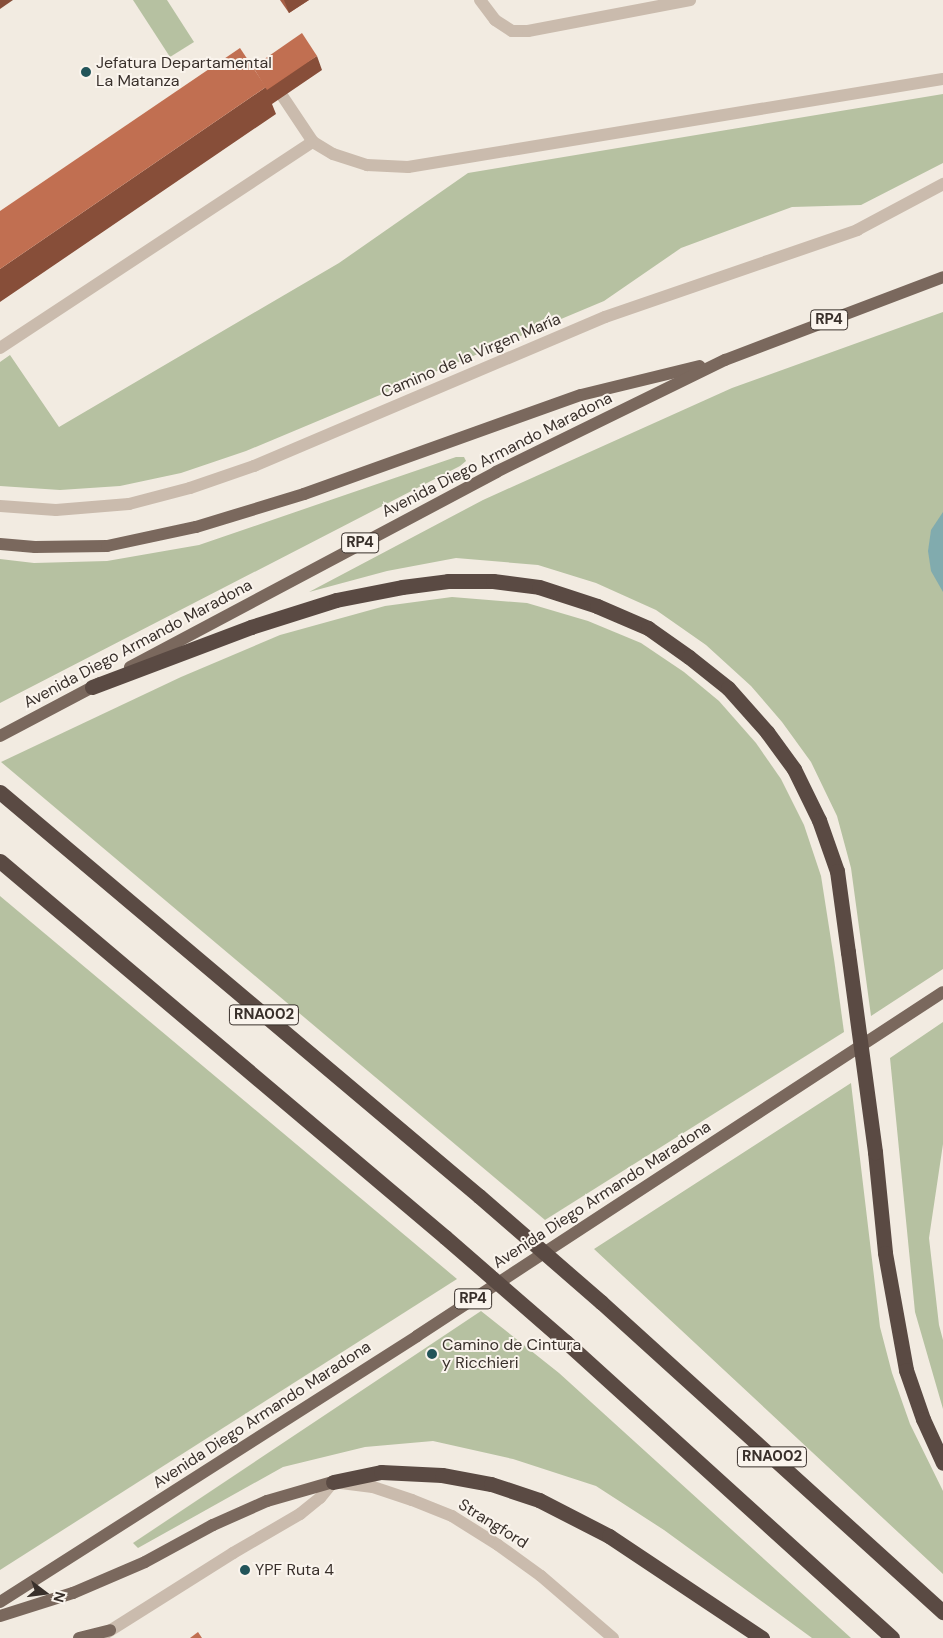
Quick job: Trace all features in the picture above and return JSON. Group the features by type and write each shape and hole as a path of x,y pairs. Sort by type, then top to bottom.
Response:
{"highway":[{"path":"92,687 251,627 336,600 402,587 448,581 492,582 539,587 597,606 648,628 688,656 728,688 767,732 794,769 820,820 837,871 875,1152 885,1253 897,1328 912,1386 923,1419 943,1463"},
{"name":"RNA002","path":"0,792 479,1196 601,1302 943,1612"},
{"name":"RNA002","path":"0,862 445,1236 566,1342 892,1638"},
{"path":"333,1482 381,1472 442,1475 491,1484 539,1500 609,1536 762,1638"}],"main road":[{"name":"Avenida Diego Armando Maradona","path":"0,736 496,472 725,360 943,277"},
{"path":"0,544 35,547 107,546 196,527 304,494 582,395 725,360"},
{"name":"Avenida Diego Armando Maradona","path":"0,1602 417,1336 943,992"},
{"path":"0,1616 82,1589 145,1562 213,1525 267,1501 333,1482"},
{"path":"79,1638 113,1634"}],"street":[{"path":"480,0 495,20 512,31 528,31 619,12 690,0"},
{"path":"619,12 626,0"},
{"path":"283,97 313,142 332,154 367,165 408,167 943,78"},
{"path":"0,348 313,142"},
{"name":"Camino de la Virgen María","path":"0,506 56,510 129,504 190,488 254,466 605,317 858,230 943,184"},
{"path":"98,1638 113,1634 233,1553 300,1514 320,1498 333,1482"},
{"name":"Strangford","path":"333,1482 373,1488 412,1500 452,1516 498,1545 541,1576 613,1638"}],"green space":[{"path":"133,0 167,0 194,42 170,57"},
{"path":"943,94 943,163 861,205 792,207 681,248 604,301 246,451 181,473 120,486 60,490 0,486 0,362 10,355 59,427 339,263 468,173"},
{"path":"943,312 943,969 871,1016 851,868 837,816 811,762 782,722 751,686 706,645 656,610 596,583 538,565 456,558 387,571 309,592 483,500 732,388"},
{"path":"456,457 464,457 466,461 460,466 0,703 0,559 34,563 107,561 199,545"},
{"path":"452,597 527,603 588,621 641,643 684,672 719,701 756,743 781,779 804,825 821,876 834,959 844,1032 545,1220 1,762 181,677 280,635 385,606"},
{"path":"0,896 457,1279 0,1570"},
{"path":"943,1022 943,1144 929,1238 939,1325 943,1340 943,1409 915,1312 890,1058"},
{"path":"851,1083 880,1327 892,1373 910,1424 943,1491 943,1574 594,1249"},
{"path":"481,1311 559,1373 851,1638 812,1638 664,1530 596,1486 513,1459 433,1441 365,1447 283,1467 138,1548 133,1543"}],"water":[{"path":"943,512 943,592 931,571 928,551 931,530"}],"building":[{"path":"302,33 317,56 267,90 253,67"},
{"path":"240,48 266,87 0,269 0,211"},
{"path":"198,1632 202,1638 190,1638"}],"place":[{"name":"Jefatura Departamental La Matanza","path":"86,72"},
{"name":"Camino de Cintura y Ricchieri","path":"432,1354"},
{"name":"YPF Ruta 4","path":"245,1570"}]}
